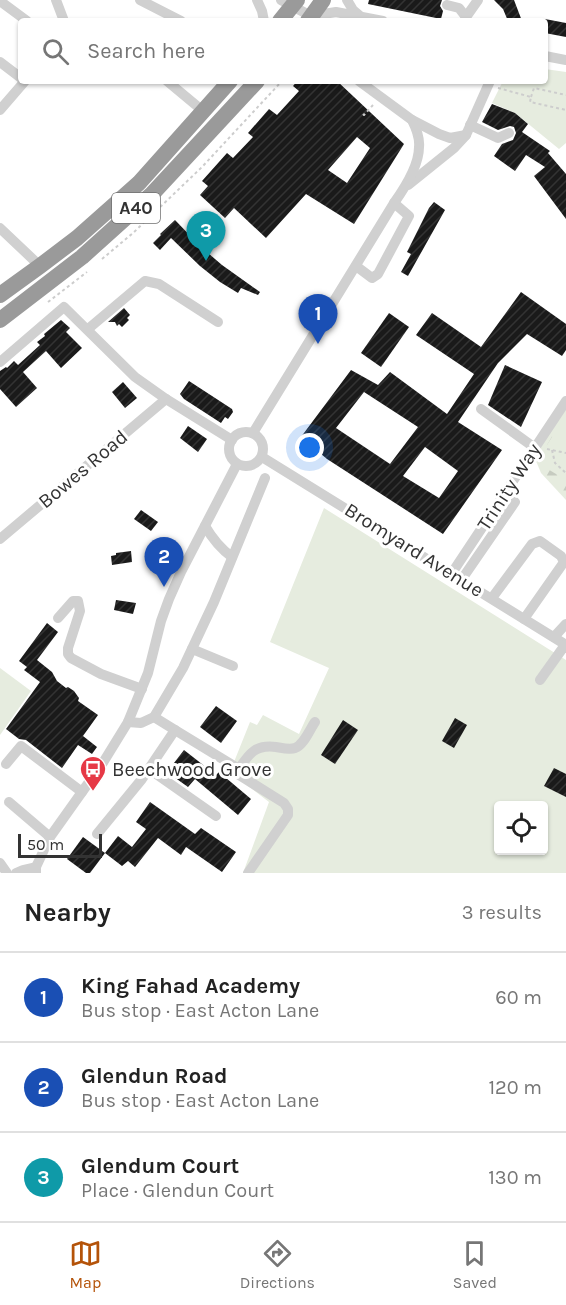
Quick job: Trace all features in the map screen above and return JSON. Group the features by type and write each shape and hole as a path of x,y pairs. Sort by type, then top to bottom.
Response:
{"highway":[{"path":"312,18 323,0"},
{"path":"282,18 290,2"},
{"name":"A40","path":"0,295 77,238 139,183 227,84"},
{"name":"A40","path":"0,320 82,257 152,194 254,84"}],"street":[{"path":"56,0 63,18"},
{"path":"140,0 175,18"},
{"path":"257,0 263,18"},
{"path":"347,0 358,18"},
{"path":"467,18 478,0"},
{"path":"0,2 23,18"},
{"path":"290,2 309,18"},
{"path":"447,5 459,8 465,18"},
{"path":"317,18 336,12 356,18"},
{"path":"548,57 566,60"},
{"path":"0,62 18,76"},
{"path":"0,110 22,84"},
{"path":"171,84 203,111"},
{"path":"363,84 412,120 450,138 468,130 498,138 508,133"},
{"path":"405,187 454,148 468,130 492,84"},
{"path":"0,89 11,96"},
{"path":"253,433 405,187 420,145 412,120"},
{"path":"356,266 372,278 378,274 409,216 394,203"},
{"path":"0,228 40,266"},
{"path":"88,329 145,281 159,284 218,322"},
{"path":"0,362 64,307 135,377 232,440"},
{"name":"Bowes Road","path":"0,539 166,399"},
{"name":"Trinity Way","path":"457,576 535,447 566,401"},
{"path":"481,409 535,447"},
{"path":"253,433 261,441 264,451 262,457 254,465 237,464 230,456 232,440 239,434 253,433"},
{"name":"Bromyard Avenue","path":"262,457 566,645"},
{"path":"16,873 23,870 36,870 50,837 111,752 128,722 148,673 169,599 237,464"},
{"path":"128,722 141,723 154,717 183,668 265,478"},
{"path":"457,576 515,502"},
{"path":"205,526 212,537 232,557"},
{"path":"492,598 532,544 540,541 561,556 564,562 524,619"},
{"path":"58,618 73,601 78,601 80,612 68,654 71,658 101,674 142,689"},
{"path":"555,637 566,624"},
{"path":"540,680 566,645"},
{"path":"192,650 233,666"},
{"path":"154,717 239,770"},
{"path":"248,873 288,815 288,809 284,803 236,773 250,752 259,748 270,746 297,748 315,722"},
{"path":"97,834 149,769 175,730"},
{"path":"6,764 21,746 82,792"},
{"path":"149,769 216,816"},
{"path":"9,802 50,837"},
{"path":"0,863 7,873"}],"path":[{"path":"248,117 279,84"},
{"path":"492,84 531,97"},
{"path":"566,94 534,88 530,102 566,110"},
{"path":"363,114 373,105"},
{"path":"535,447 566,453"},
{"path":"552,450 555,463 566,472"}],"green space":[{"path":"548,69 566,72 566,143 559,149 515,113 492,103 502,84 548,84"},
{"path":"566,407 566,500 541,473 534,456"},
{"path":"566,415 566,480 536,462"},
{"path":"324,508 566,660 566,873 243,873 269,802 230,772 250,722 257,725 263,715 299,734 329,668 270,642"},
{"path":"0,668 31,691 0,735"}],"building":[{"path":"369,0 442,0 440,6 443,11 441,18 436,18 368,4"},
{"path":"494,0 514,0 521,18 507,18 503,9"},
{"path":"548,20 566,23 566,37 548,34"},
{"path":"295,84 340,84 404,144 354,224 306,194 266,238 234,208 225,218 200,195 208,186 202,181 227,153 233,158 253,137 248,133 269,109 277,115 299,91 293,86","holes":["357,137 370,148 347,183 328,170"]},
{"path":"492,104 515,113 528,124 522,132 550,151 548,153 566,174 566,219 534,176 545,167 526,155 515,171 494,156 502,144 513,140 516,133 514,127 498,130 482,122"},
{"path":"434,202 445,210 408,276 401,272 411,254 407,252"},
{"path":"175,220 222,265 260,292 258,295 241,288 238,293 220,282 171,238 160,250 153,243"},
{"path":"521,292 566,324 566,350 562,356 527,334 498,363 458,422 502,450 443,534 327,459 301,437 351,370 378,385 390,372 447,414 474,374 416,335 432,313 481,347","holes":["364,392 418,427 390,464 336,428","425,447 458,471 439,498 403,476"]},
{"path":"124,308 130,315 127,318 129,320 122,327 119,324 117,326 115,322 108,322"},
{"path":"389,313 409,327 381,367 361,353"},
{"path":"61,320 70,328 66,332 82,348 61,368 46,351 23,372 37,388 16,407 0,389 0,371 14,361 18,365 40,345 37,342 45,336 44,334"},
{"path":"505,365 542,382 521,427 488,405"},
{"path":"189,381 232,409 233,412 228,419 225,417 221,423 184,399 180,394"},
{"path":"123,382 137,398 125,408 112,392"},
{"path":"188,426 207,439 198,452 180,438"},
{"path":"141,510 158,522 151,531 134,519"},
{"path":"131,551 132,562 112,565 111,556"},
{"path":"116,600 136,603 133,614 114,610"},
{"path":"47,623 58,632 37,660 52,672 57,681 74,691 79,698 78,701 98,715 83,736 97,747 92,754 78,745 62,768 26,740 19,739 6,729 40,682 24,670 27,667 19,661"},
{"path":"216,706 237,721 221,743 200,727"},
{"path":"455,718 467,725 454,748 442,741"},
{"path":"343,720 358,730 335,764 321,755"},
{"path":"184,750 216,775 219,772 251,799 238,815 195,779 188,787 167,772"},
{"path":"554,768 566,774 566,797 544,786"},
{"path":"150,802 195,834 201,828 236,852 222,872 186,847 181,855 158,838 135,867 128,861 122,866 105,853 118,836 132,847 146,829 136,822"},
{"path":"83,837 105,853 90,873 86,873 67,859"}],"place":[{"name":"Glendum Court","path":"206,261"},
{"name":"King Fahad Academy","path":"318,344"},
{"name":"Glendun Road","path":"164,587"},
{"name":"Beechwood Grove","path":"93,792"}]}
